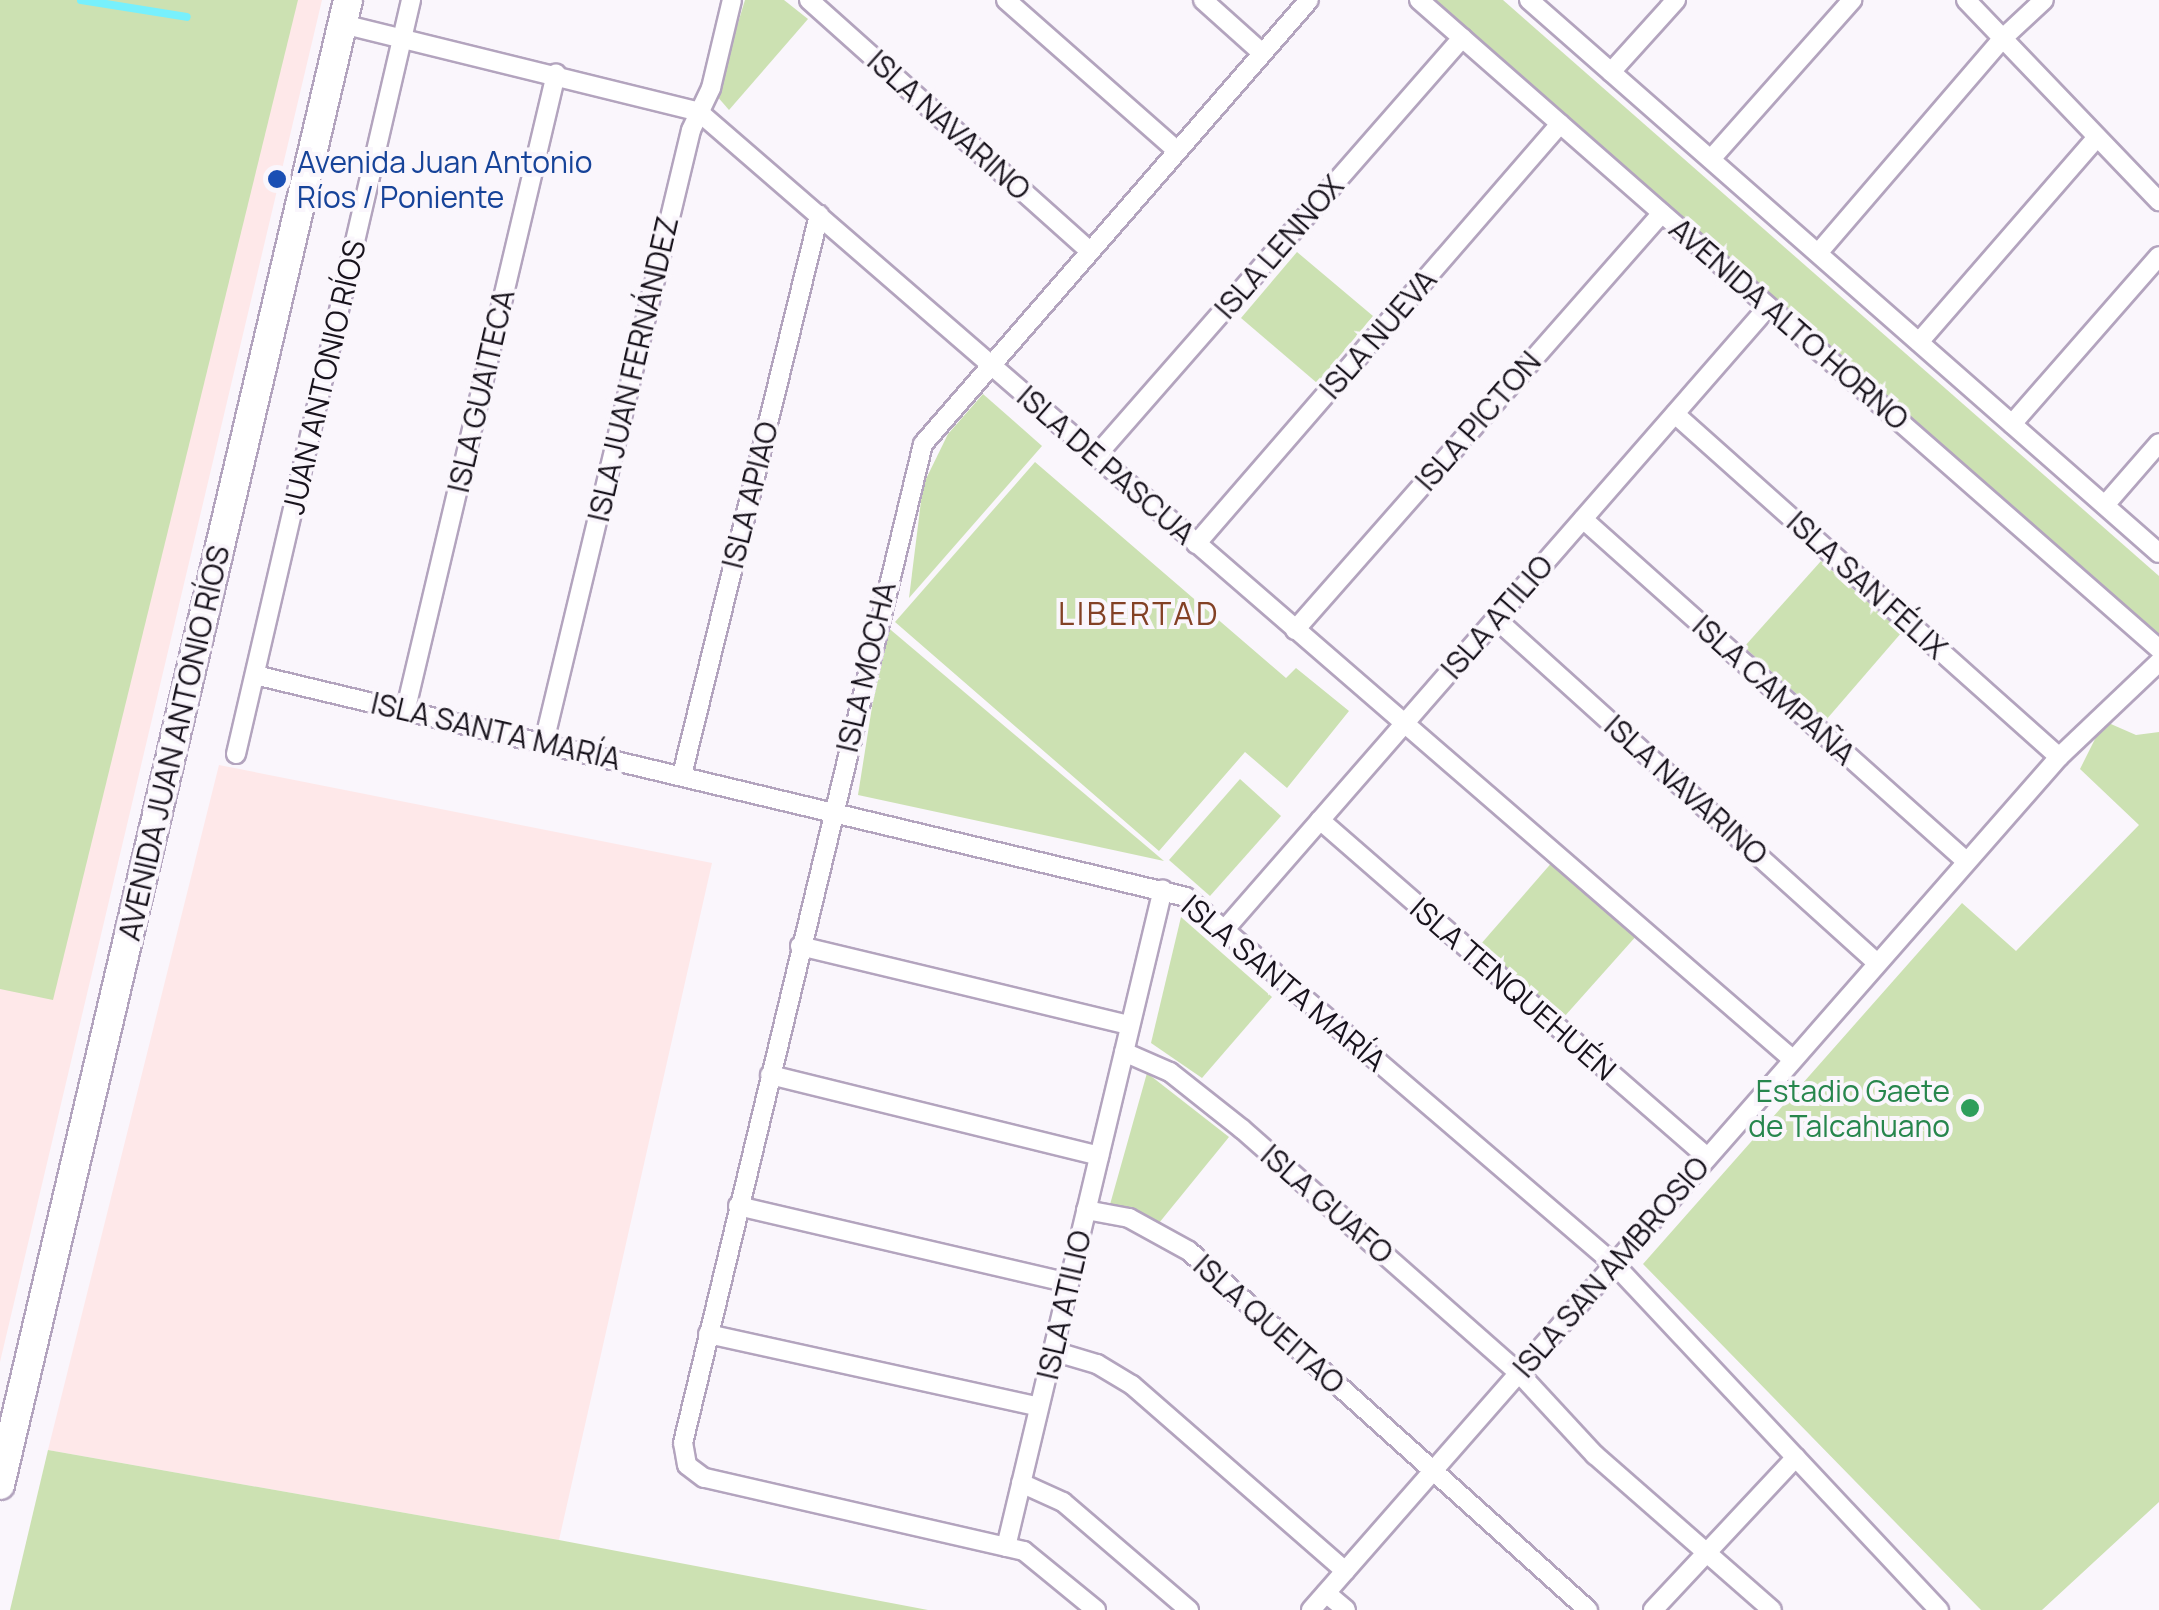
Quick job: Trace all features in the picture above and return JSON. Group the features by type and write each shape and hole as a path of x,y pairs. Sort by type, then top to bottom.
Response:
{"main road":[{"name":"AVENIDA JUAN ANTONIO RÍOS","path":"0,1485 345,12"}],"street":[{"name":"JUAN ANTONIO RÍOS","path":"236,754 412,0"},
{"name":"ISLA JUAN FERNÁNDEZ","path":"544,742 700,112 732,0"},
{"name":"ISLA NAVARINO","path":"809,0 1089,250"},
{"path":"1006,0 1176,150"},
{"path":"1203,0 1262,53"},
{"name":"ISLA MOCHA","path":"1006,1546 704,1478 687,1465 682,1443 914,464 932,428 988,362 1309,0"},
{"name":"AVENIDA ALTO HORNO","path":"1419,0 2159,649"},
{"path":"1530,0 2159,552"},
{"path":"1611,72 1676,0"},
{"path":"1711,159 1852,0"},
{"path":"1966,0 2159,202"},
{"path":"1818,252 2002,38 2044,0"},
{"name":"ISLA DE PASCUA","path":"345,12 403,38 700,112 1792,1058"},
{"name":"ISLA LENNOX","path":"1096,456 1462,38"},
{"name":"ISLA GUAITECA","path":"406,708 556,74"},
{"name":"ISLA NUEVA","path":"1196,544 1560,124"},
{"path":"1919,342 2097,137"},
{"name":"ISLA PICTON","path":"1295,630 1662,213"},
{"name":"ISLA APIAO","path":"682,775 819,215"},
{"path":"2012,424 2159,256"},
{"name":"ISLA ATILIO","path":"1226,928 1768,307"},
{"name":"ISLA SAN FÉLIX","path":"1675,414 2059,757"},
{"path":"2104,505 2159,443"},
{"name":"ISLA CAMPAÑA","path":"1583,519 1966,860"},
{"name":"ISLA NAVARINO","path":"1496,619 1876,962"},
{"name":"ISLA SAN AMBROSIO","path":"1311,1610 1966,860 2059,757 2159,662"},
{"name":"ISLA SANTA MARÍA","path":"255,675 1186,897 1614,1264 1938,1610"},
{"name":"ISLA TENQUEHUÉN","path":"1320,820 1707,1157"},
{"name":"ISLA ATILIO","path":"1006,1546 1163,889"},
{"path":"800,946 1130,1025"},
{"name":"ISLA GUAFO","path":"1124,1052 1154,1062 1207,1099 1519,1373 1594,1455 1772,1610"},
{"path":"770,1075 1100,1156"},
{"path":"738,1206 1069,1283"},
{"name":"ISLA QUEITAO","path":"1086,1210 1129,1218 1189,1251 1588,1610"},
{"path":"708,1334 1040,1407"},
{"path":"1053,1351 1097,1364 1132,1384 1345,1571"},
{"path":"1652,1610 1796,1458"},
{"path":"1022,1484 1063,1502 1189,1610"},
{"path":"1006,1546 1036,1559 1096,1610"},
{"path":"1326,1593 1346,1610"}],"shaded area":[{"path":"0,0 322,0 0,1362"},
{"path":"219,765 712,863 559,1540 48,1450"}],"green space":[{"path":"0,0 298,0 53,1000 0,989"},
{"path":"745,0 784,0 808,19 729,110 716,95"},
{"path":"1431,0 1503,0 2159,576 2159,636"},
{"path":"1297,252 1373,316 1317,383 1241,318"},
{"path":"983,394 1042,446 909,598 923,485 948,434"},
{"path":"1035,462 1286,678 1296,668 1349,711 1287,788 1245,752 1159,851 895,622"},
{"path":"1821,561 1902,632 1826,720 1744,647"},
{"path":"885,625 1164,861 858,795"},
{"name":"Estadio Gaete de Talcahuano","path":"2104,721 2136,735 2159,732 2159,1502 2042,1610 1981,1610 1643,1264 1962,903 2016,951 2139,825 2080,769"},
{"path":"1240,779 1281,816 1210,896 1169,860"},
{"path":"1554,860 1638,934 1564,1017 1480,945"},
{"path":"1181,917 1272,997 1202,1078 1151,1043"},
{"path":"1147,1073 1229,1137 1159,1223 1109,1208"},
{"path":"48,1450 559,1540 928,1610 10,1610"}],"waterway":[{"path":"81,0 187,17"}],"place":[{"name":"Avenida Juan Antonio Ríos / Poniente","path":"277,179"},
{"name":"Estadio Gaete de Talcahuano","path":"1970,1108"}],"district":[{"name":"LIBERTAD","path":"1139,613"}]}
